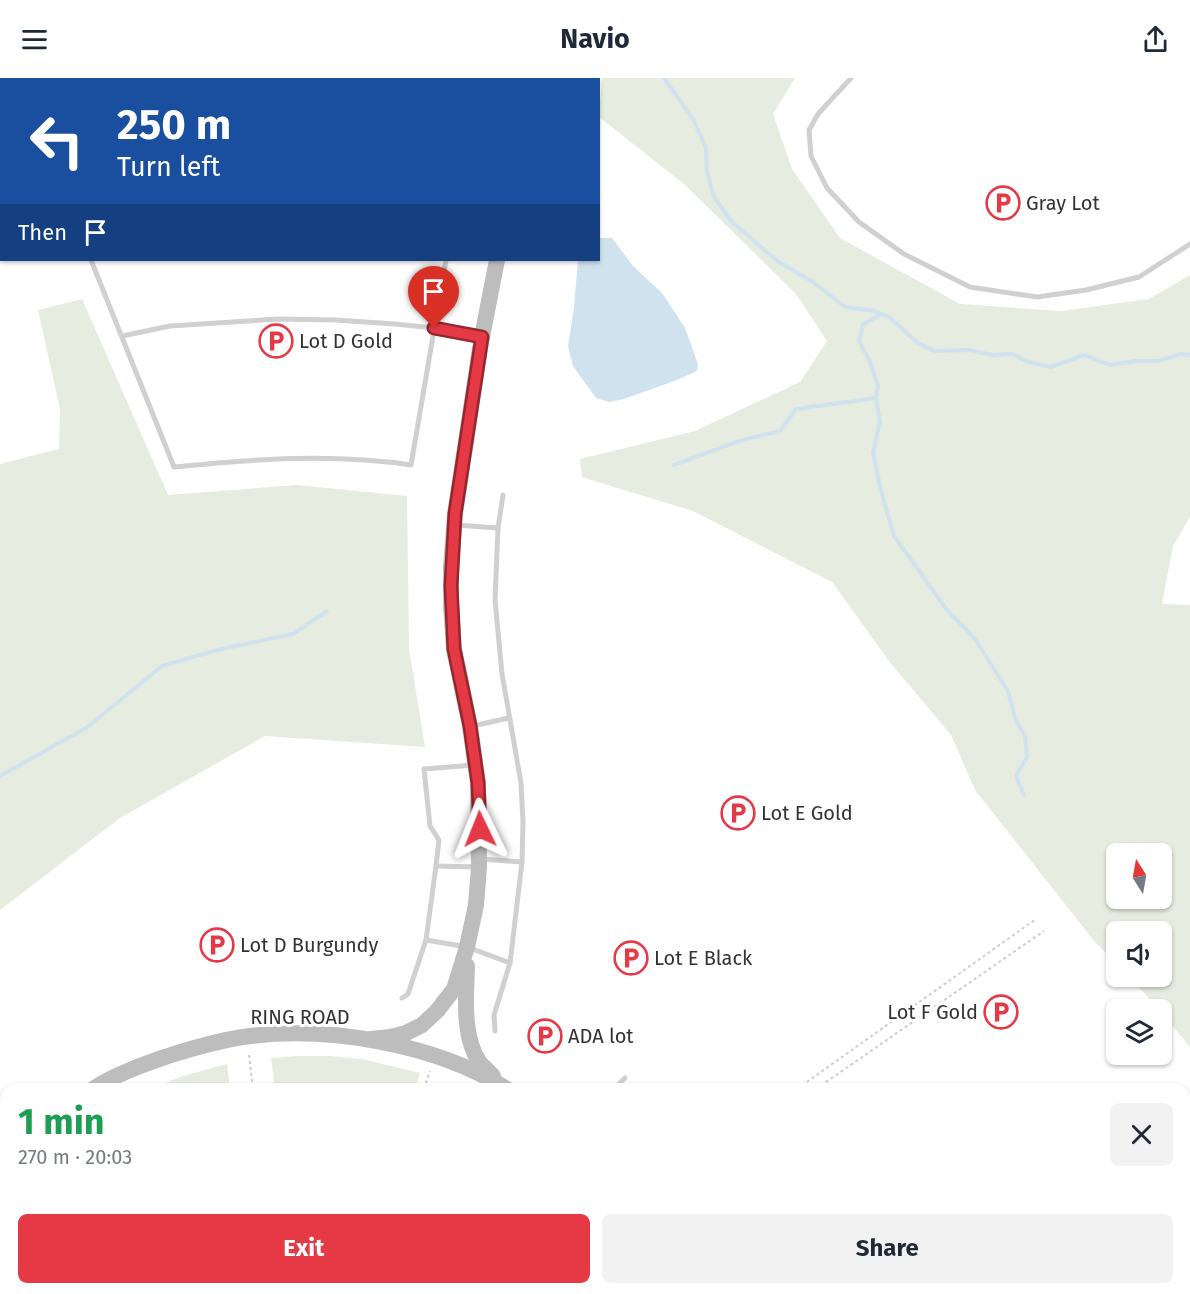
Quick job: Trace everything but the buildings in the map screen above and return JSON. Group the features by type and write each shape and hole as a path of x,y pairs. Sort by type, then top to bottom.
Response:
{"main road":[{"path":"371,1039 406,1032 422,1025 437,1011 454,989 467,947 476,905 479,863 478,783 470,726 454,649 451,567 454,525 482,337 497,261"},
{"path":"467,947 466,1001 472,1045 479,1061 501,1083"},
{"name":"RING ROAD","path":"105,1083 145,1064 207,1044 243,1037 284,1034 371,1039 435,1056 469,1068 497,1083"}],"lane":[{"path":"851,78 818,114 809,130 811,156 827,188 859,222 904,254 970,287 1037,297 1086,290 1139,277 1190,244"},
{"path":"91,261 174,467 271,459 338,458 411,465 446,261"},
{"path":"122,336 170,326 278,319 335,320 434,328 482,337"},
{"path":"495,1031 494,1015 510,963 522,862 523,822 521,783 502,674 495,600 498,528 503,495"},
{"path":"454,525 498,528"},
{"path":"470,726 509,718"},
{"path":"402,998 408,994 426,940 439,840 430,826 424,769 475,765"},
{"path":"436,866 522,862"},
{"path":"426,940 467,947 510,963"},
{"path":"620,1083 625,1078"}],"path":[{"path":"805,1083 1036,920"},
{"path":"825,1083 1044,931"},
{"path":"249,1055 252,1083"},
{"path":"426,1083 430,1071"}],"shaded area":[{"path":"602,78 795,78 773,114 792,169 840,238 960,304 1061,311 1149,299 1190,275 1190,517 1173,546 1162,604 1190,605 1190,1047 1172,1025 1172,999 1150,999 1138,987 1172,987 1172,921 1106,921 1106,953 975,790 951,735 889,661 832,582 693,511 582,477 580,459 695,431 800,382 827,341 796,294 684,184 600,118"},
{"path":"82,299 168,495 297,485 407,496 409,648 425,747 265,736 120,818 0,910 0,464 59,449 60,409 38,310"},
{"path":"329,1056 362,1059 420,1073 417,1083 274,1083 271,1058"},
{"path":"227,1064 229,1083 165,1083"}],"water":[{"path":"600,238 612,238 633,266 662,293 685,328 698,364 697,371 624,399 609,402 596,398 573,366 568,346 578,261 600,261"}],"waterway":[{"path":"664,78 694,121 706,148 707,172 714,197 730,220 777,261 813,282 845,307 875,311 889,317 919,344 935,351 969,350 992,355 1012,354 1029,362 1051,367 1084,355 1110,365 1136,361 1158,361 1181,354 1190,355"},
{"path":"674,465 739,441 780,431 796,409 876,398 878,386 870,362 859,341 863,324 882,314"},
{"path":"876,398 880,422 873,453 894,536 947,610 975,639 1008,691 1016,721 1025,736 1027,757 1016,776 1024,795"},
{"path":"0,776 86,728 162,666 217,650 293,634 327,611"}],"place":[{"name":"Gray Lot","path":"1003,203"},
{"name":"Lot D Gold","path":"276,341"},
{"name":"Lot E Gold","path":"738,813"},
{"name":"Lot D Burgundy","path":"217,945"},
{"name":"Lot E Black","path":"631,958"},
{"name":"Lot F Gold","path":"1001,1012"},
{"name":"ADA lot","path":"545,1036"}],"route":[{"path":"434,328 482,337 455,514 451,567 454,649 470,726 478,783 480,829"}]}
